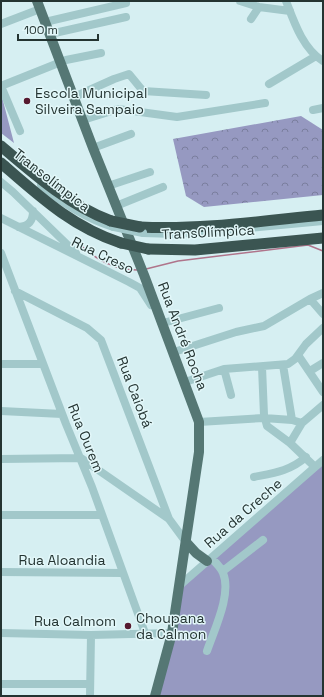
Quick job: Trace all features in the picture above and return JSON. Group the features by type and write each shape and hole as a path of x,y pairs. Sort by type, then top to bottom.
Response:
{"highway":[{"name":"TransOlímpica","path":"1,146 61,195 84,210 113,224 141,230 171,229 323,216"},
{"name":"TransOlímpica","path":"1,163 77,224 119,240 147,247 195,250 323,238"},
{"path":"1,168 26,184"}],"main road":[{"name":"Rua André Rocha","path":"38,5 186,382 199,422 199,452 172,633 155,696"},
{"path":"186,542 196,552 209,560"}],"street":[{"path":"240,1 259,7 290,11"},
{"path":"286,1 305,44 323,61"},
{"path":"45,22 126,3"},
{"path":"1,24 38,5"},
{"path":"251,19 259,7"},
{"path":"50,34 126,17"},
{"path":"20,131 1,86 72,58 101,53"},
{"path":"269,84 316,56"},
{"path":"74,97 129,74 139,88 150,93 206,95"},
{"path":"83,120 118,109 177,117 265,103"},
{"path":"313,110 323,108"},
{"path":"93,148 131,134"},
{"name":"Transolímpica","path":"1,152 60,201 85,216 113,224"},
{"name":"Transolímpica","path":"1,157 58,205 81,221 119,240"},
{"path":"108,186 150,172"},
{"path":"1,182 33,211 82,260"},
{"path":"116,206 163,187"},
{"path":"19,227 28,224 32,220 33,211"},
{"name":"Rua Creso","path":"1,218 140,288 150,301 160,327 169,339"},
{"name":"Transolímpica","path":"141,230 175,234 323,221"},
{"name":"Transolímpica","path":"147,247 223,244 323,233"},
{"name":"Rua Ourem","path":"1,253 62,414 81,458 145,633"},
{"name":"Rua Caiobá","path":"15,290 87,328 101,340 169,519 186,542"},
{"path":"174,352 236,332 264,326 323,293"},
{"path":"310,299 323,314"},
{"path":"163,323 219,308"},
{"path":"186,382 224,369 283,365 292,361 323,328"},
{"path":"298,355 323,392"},
{"path":"310,371 323,363"},
{"path":"3,364 43,364"},
{"path":"283,365 292,420"},
{"path":"262,367 264,418 270,429 290,443 315,467"},
{"path":"224,369 231,395"},
{"path":"290,443 302,423 323,405"},
{"path":"1,412 62,414"},
{"path":"199,422 264,418 292,420 302,423"},
{"path":"1,459 81,458 169,519"},
{"path":"254,477 282,472 295,466 306,458"},
{"name":"Rua da Creche","path":"179,586 323,460"},
{"path":"1,516 102,515"},
{"path":"223,571 262,540"},
{"path":"207,651 224,598 225,580 223,571 209,560"},
{"name":"Rua Aloandia","path":"1,572 123,573"},
{"name":"Rua Calmom","path":"1,633 91,635 172,633"},
{"path":"90,696 91,635"},
{"path":"1,684 90,684"}],"green space":[{"path":"1,94 2,97 14,143 1,133"},
{"path":"301,116 323,130 323,195 204,207 186,196 173,139"},
{"path":"323,461 323,696 152,696 180,583"}],"waterway":[{"path":"146,269 178,261 308,245 323,251"},
{"path":"83,247 108,264 130,270 138,270"}],"place":[{"name":"Escola Municipal Silveira Sampaio","path":"27,101"},
{"name":"Choupana da Calmon","path":"128,626"}]}
